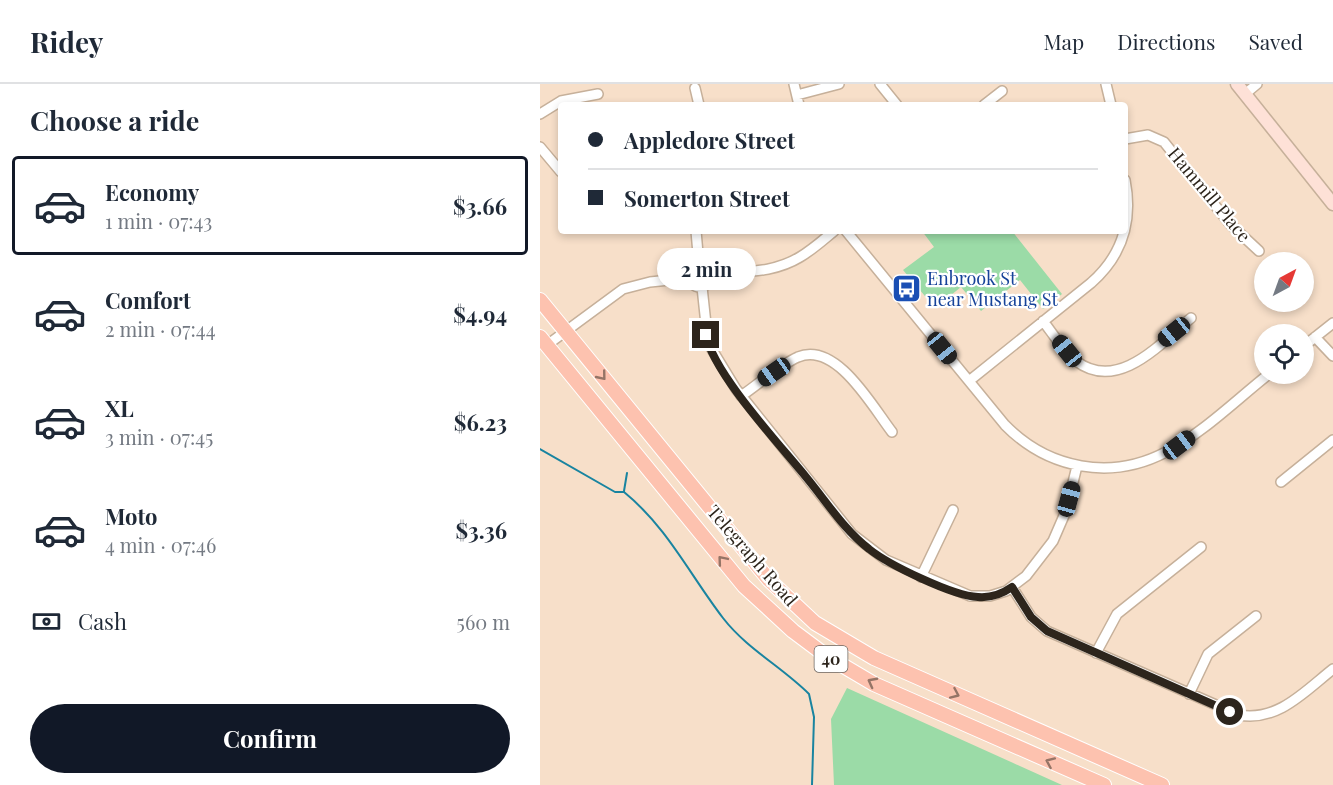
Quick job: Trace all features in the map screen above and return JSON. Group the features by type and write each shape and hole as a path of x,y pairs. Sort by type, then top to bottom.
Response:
{"main road":[{"name":"Telegraph Road","path":"540,300 756,565 806,616 841,640 874,658 1162,785"},
{"name":"Telegraph Road","path":"543,341 744,586 793,631 825,655 874,684 1104,785"}],"street":[{"path":"794,84 798,102"},
{"path":"797,95 839,84"},
{"path":"880,84 895,102"},
{"path":"1106,84 1110,102"},
{"path":"1257,84 1241,89 1333,204"},
{"path":"695,88 698,102"},
{"path":"988,102 1002,91"},
{"path":"559,102 598,94"},
{"path":"540,114 558,103"},
{"name":"Hammill Place","path":"1128,138 1148,135 1164,142 1230,224 1259,251"},
{"path":"540,147 558,168"},
{"path":"696,234 699,265"},
{"path":"711,275 755,272 784,264 805,254 830,234"},
{"path":"848,234 1001,420 1024,443 1055,460 1077,466 1119,467 1144,462 1167,452 1256,384"},
{"path":"969,381 1098,277 1115,257 1125,234"},
{"path":"699,265 706,266 711,275 710,282 702,287 692,284 689,278 690,271 699,265"},
{"path":"543,341 565,331 623,289 650,282 689,278"},
{"path":"702,287 708,343 741,396 860,542 886,560 921,577 970,596 990,596 1012,587 1033,568 1053,541 1066,511 1077,466"},
{"path":"1043,321 1077,361 1096,370 1113,372 1132,365 1191,318"},
{"path":"1333,323 1315,337 1333,356"},
{"path":"741,396 794,359 804,355 820,355 839,365 892,432"},
{"path":"1281,482 1333,440"},
{"path":"921,577 953,510"},
{"path":"1096,653 1117,614 1201,547"},
{"path":"1012,587 1041,627 1239,715 1264,715 1286,706 1333,669"},
{"path":"1189,694 1208,654 1256,616"}],"green space":[{"path":"924,234 1014,234 1062,294 1043,309 1020,280 981,311 961,287 935,308 903,270 934,247"},
{"path":"847,688 1062,785 834,785 831,719"}],"waterway":[{"path":"540,449 615,492 624,492 666,536 732,629 809,694 814,717 812,785"},
{"path":"624,491 627,473"}],"place":[{"name":"Enbrook St near Mustang St","path":"906,289"}],"route":[{"path":"706,335 714,356 753,412 852,534 876,555 921,577 970,596 998,595 1012,587 1031,617 1047,631 1230,712"}]}
